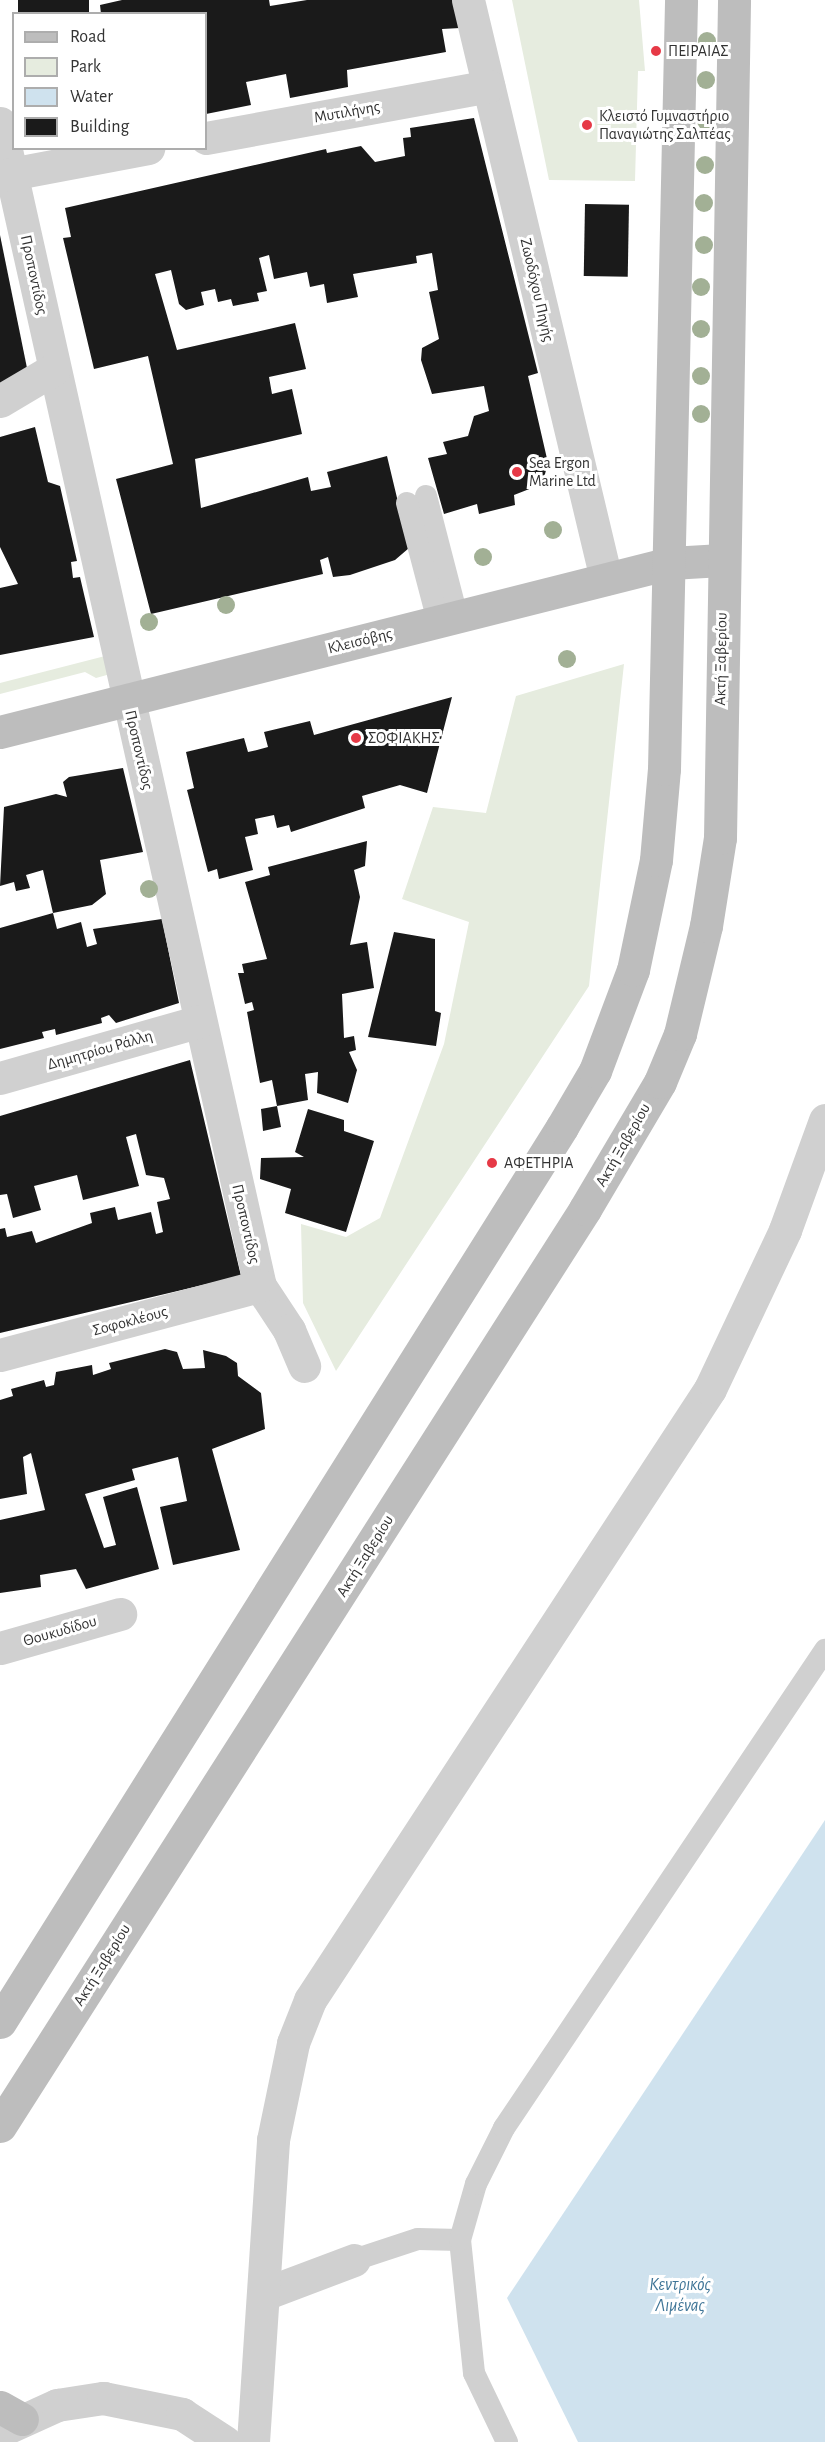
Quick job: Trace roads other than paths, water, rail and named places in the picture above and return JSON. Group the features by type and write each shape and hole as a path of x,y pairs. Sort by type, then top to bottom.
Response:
{"main road":[{"path":"0,2022 595,1071 633,970 656,860 670,563 681,0"},
{"name":"Ακτή Ξαβερίου","path":"0,2127 479,1377 660,1082 696,977 720,838 722,560 734,0"},
{"name":"Κλεισόβης","path":"0,732 670,563 722,560"}],"street":[{"name":"Ζωοδόχου Πηγής","path":"468,0 606,579"},
{"name":"Μυτιλήνης","path":"207,138 488,86"},
{"name":"Προποντίδος","path":"0,123 6,175 54,369 260,1286 289,1330 304,1366"},
{"path":"6,175 137,150"},
{"path":"0,401 54,369"},
{"name":"Δημητρίου Ράλλη","path":"0,1078 200,1021"},
{"path":"253,2442 279,2098 310,2000 339,1948 710,1389 785,1230 825,1120"},
{"name":"Σοφοκλέους","path":"0,1355 260,1286"},
{"name":"Θουκυδίδου","path":"0,1648 120,1614"},
{"path":"264,2294 354,2260"},
{"path":"7,2419 57,2405 103,2398 146,2403 182,2414 225,2442"}],"lane":[{"path":"417,499 448,619"},
{"path":"507,2442 474,2373 460,2240 476,2184 504,2128 825,1650"},
{"path":"354,2260 418,2239 460,2240"}],"water":[{"name":"Κεντρικός Λιμένας","path":"825,1820 825,2442 578,2442 507,2298"}],"place":[{"name":"ΠΕΙΡΑΙΑΣ","path":"656,51"},
{"name":"Κλειστό Γυμναστήριο Παναγιώτης Σαλπέας","path":"587,125"},
{"name":"Sea Ergon Marine Ltd","path":"517,472"},
{"name":"ΣΟΦΙΑΚΗΣ","path":"356,738"},
{"name":"ΑΦΕΤΗΡΙΑ","path":"492,1163"}]}
